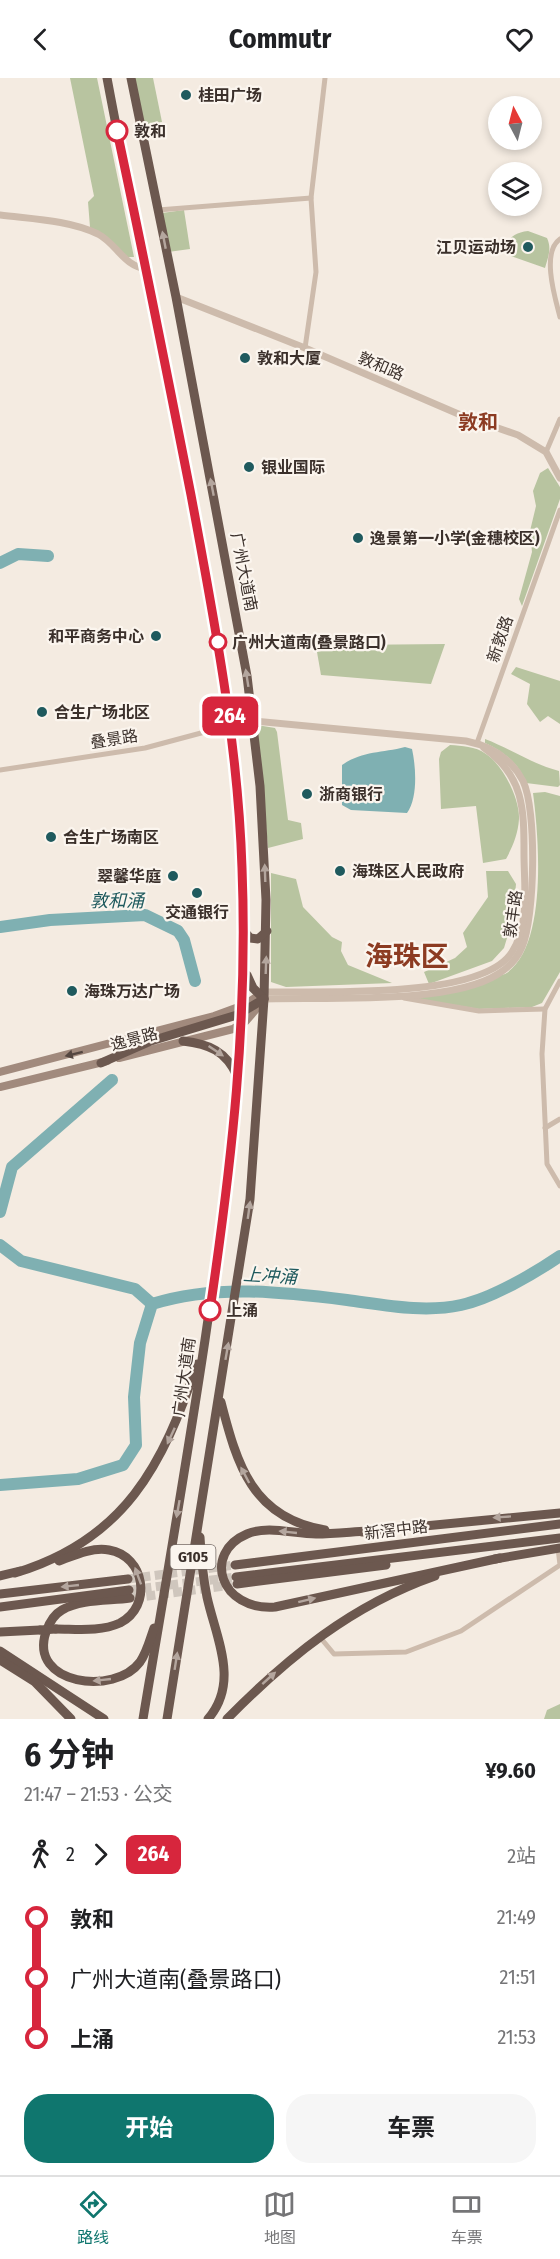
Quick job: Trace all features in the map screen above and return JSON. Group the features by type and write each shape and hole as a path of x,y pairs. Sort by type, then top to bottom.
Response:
{"highway":[{"name":"广州大道南","path":"107,78 147,269 209,592 231,725 238,803 244,969 248,1009 242,1024 228,1188 217,1267 143,1719"},
{"name":"广州大道南","path":"131,78 176,297 234,602 253,721 264,838 267,931 254,1171 235,1305 167,1719"},
{"path":"244,931 254,939 261,938 267,931"},
{"path":"100,1063 139,1046 181,1037 248,1009 263,996 250,984 244,969"},
{"path":"248,1009 262,1026"},
{"path":"181,1037 218,1050 232,1066 238,1078"},
{"path":"15,1573 36,1566 87,1540 135,1494 172,1435 205,1341"},
{"path":"220,1396 236,1455 247,1479 274,1510 303,1525 334,1532 367,1531"},
{"path":"500,1558 275,1607 252,1607 239,1601 231,1594 225,1582 225,1556 232,1543 248,1533 266,1530 317,1534 367,1531 560,1513"},
{"path":"199,1519 203,1574 226,1672 221,1700 208,1719"},
{"name":"新滘中路","path":"235,1565 560,1524"},
{"path":"227,1719 284,1664 319,1636 358,1611 402,1588 451,1570 559,1544"},
{"name":"新滘中路","path":"236,1581 559,1544"},
{"path":"0,1576 94,1550 116,1552 133,1564 140,1581 141,1594 129,1617 110,1627 0,1632"},
{"path":"0,1594 128,1579"},
{"path":"0,1607 130,1594 69,1607 55,1615 43,1641 47,1659 56,1672 70,1679 84,1681 106,1680 124,1675 140,1662 161,1609"},
{"path":"0,1651 104,1719"},
{"path":"0,1660 35,1682 71,1719"}],"main road":[{"name":"逸景路","path":"0,1072 248,1009"},
{"name":"逸景路","path":"0,1088 165,1046 181,1037 242,1024"}],"street":[{"path":"305,348 316,272 311,198 325,78"},
{"path":"158,210 311,198"},
{"path":"0,214 78,228 98,234 130,264 147,269"},
{"path":"560,239 553,248 550,270 560,316"},
{"name":"敦和路","path":"176,297 305,348 464,416 518,435 546,452"},
{"path":"560,419 546,452 560,478"},
{"name":"新敦路","path":"477,743 560,510"},
{"name":"敦丰路","path":"253,721 477,743 495,750 516,769 530,801 531,905 526,938 515,959 488,980 440,992 388,995 263,996"},
{"name":"叠景路","path":"0,770 145,748 231,725"},
{"name":"敦丰路","path":"263,996 448,984 485,973 509,956 518,937 524,911 523,803 507,770 477,743"},
{"path":"560,981 545,1009 542,1054 547,1164 560,1186"},
{"path":"388,995 479,1011 545,1009"},
{"path":"545,1128 560,1119"},
{"path":"319,1636 334,1654 406,1652 461,1631 560,1565 559,1544"}],"green space":[{"path":"70,78 97,78 134,257 127,257 90,227 88,202 94,196"},
{"path":"133,78 153,78 162,122 142,125"},
{"path":"184,210 190,249 168,252 162,213"},
{"name":"江贝运动场","path":"528,231 547,238 549,249 545,268 505,254 511,238 518,233"},
{"path":"548,468 560,487 560,499 522,606 519,599 532,552 530,531 536,506 533,491 540,473"},
{"path":"445,644 431,684 321,675 317,652 347,645"},
{"path":"516,667 560,681 560,724 548,716 540,722 527,704 530,684 511,674"},
{"path":"257,725 275,728 277,732 288,820 301,823 303,839 268,848"},
{"path":"485,739 559,771 560,785 558,787 526,783 515,764 504,754 485,743"},
{"path":"450,745 482,751 498,766 509,783 517,802 519,819 515,840 506,859 483,863 476,806 441,809 439,759 441,752"},
{"path":"545,792 560,796 560,972 542,1003 532,1007 479,1009 412,998 505,974 519,961 528,941 537,891 537,837 533,793"},
{"path":"486,871 508,871 516,884 513,918 504,948 492,961 429,984 424,972 455,958 467,947 463,933 488,897"},
{"path":"271,873 296,879 303,907 332,937 342,942 341,951 348,965 392,983 286,987 271,982"},
{"path":"560,1704 560,1719 544,1719 547,1710"}],"water":[{"path":"405,747 412,749 415,773 413,799 407,813 351,810 342,805 342,765 357,757"}],"waterway":[{"name":"敦和涌","path":"0,563 18,554 48,556"},
{"name":"敦和涌","path":"0,927 50,920 145,915 178,931 184,940 195,981"},
{"name":"敦和涌","path":"0,1212 12,1167 112,1080"},
{"name":"敦和涌","path":"0,1245 21,1261 135,1289 152,1304"},
{"name":"上冲涌","path":"0,1485 78,1479 123,1465 136,1445 134,1397 140,1343 152,1304 200,1294 274,1292 404,1307 447,1307 486,1297 526,1277 560,1256"}],"tunnel":[{"path":"128,1579 235,1565"},
{"path":"129,1590 236,1577"},
{"path":"133,1598 232,1585"}],"bus line":[{"name":"264","path":"117,131 168,373 209,592 235,760 242,866 244,1005 228,1188 210,1310"}],"place":[{"name":"桂田广场","path":"186,95"},
{"name":"敦和","path":"117,131"},
{"name":"江贝运动场","path":"528,247"},
{"name":"敦和大厦","path":"245,358"},
{"name":"银业国际","path":"249,467"},
{"name":"逸景第一小学(金穗校区)","path":"358,538"},
{"name":"和平商务中心","path":"156,636"},
{"name":"广州大道南(叠景路口)","path":"218,642"},
{"name":"合生广场北区","path":"42,712"},
{"name":"浙商银行","path":"307,794"},
{"name":"合生广场南区","path":"51,837"},
{"name":"海珠区人民政府","path":"340,871"},
{"name":"翠馨华庭","path":"173,876"},
{"name":"交通银行","path":"197,893"},
{"name":"海珠万达广场","path":"72,991"},
{"name":"上涌","path":"210,1310"}],"district":[{"name":"敦和","path":"478,422"},
{"name":"海珠区","path":"407,956"}]}
